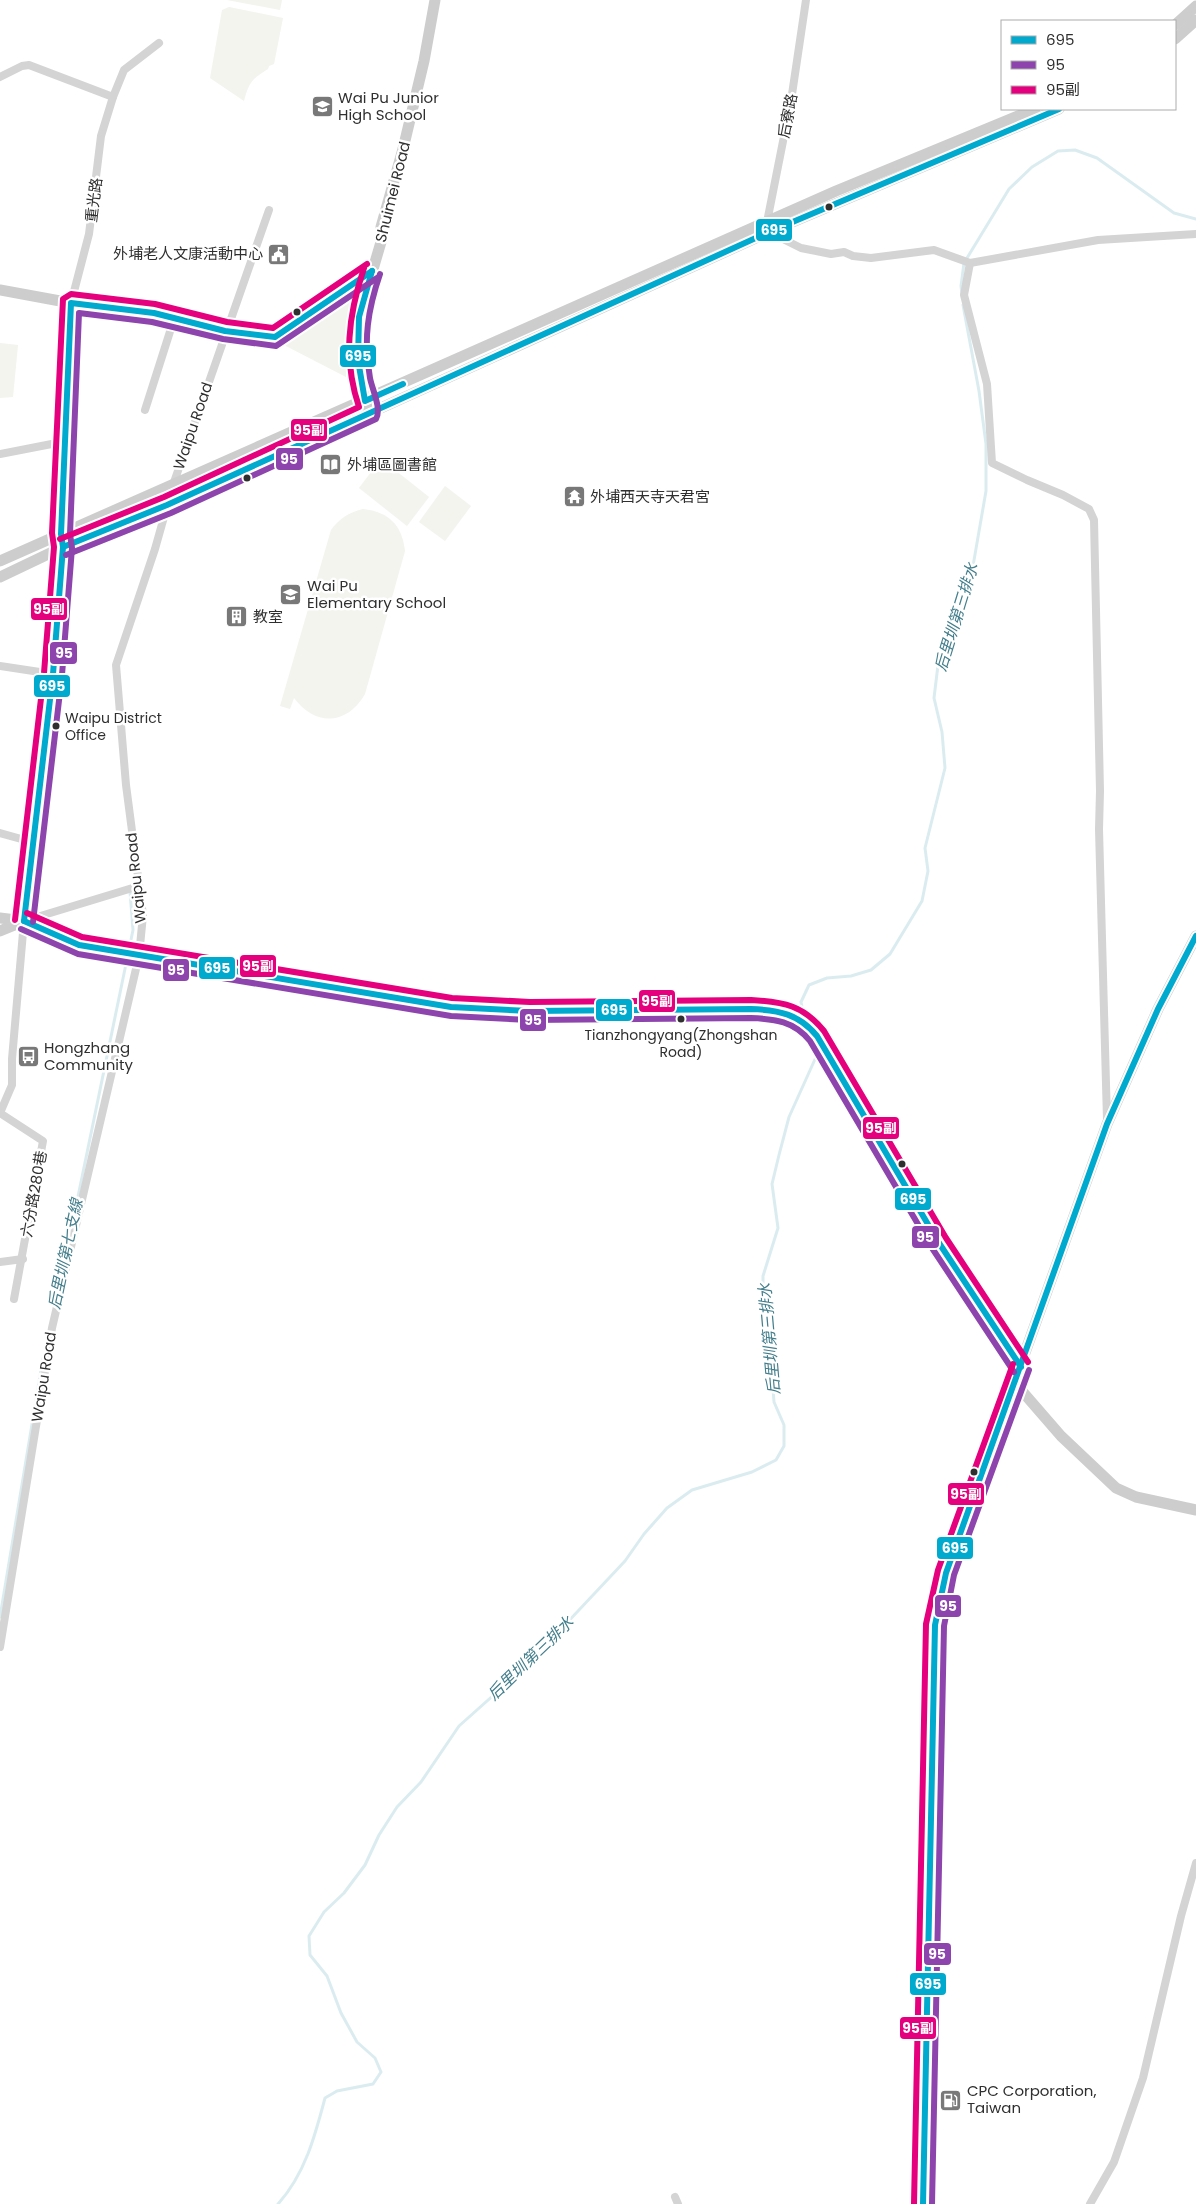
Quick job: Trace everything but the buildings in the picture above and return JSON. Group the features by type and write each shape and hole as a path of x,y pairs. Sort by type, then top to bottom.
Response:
{"street":[{"name":"Shuimei Road","path":"370,412 365,401 358,360 359,317 381,242 381,227 403,149 424,61 435,0"},
{"name":"后寮路","path":"768,227 791,101 806,0"},
{"path":"1176,24 1196,6"},
{"path":"1176,38 1196,20"},
{"name":"重光路","path":"72,303 89,234 101,136 113,97 124,70 159,43"},
{"path":"0,77 22,66 29,65 113,97"},
{"path":"0,577 63,547 167,505 370,412 768,227 836,191 1033,110"},
{"path":"0,561 768,227 1057,110"},
{"name":"Waipu Road","path":"0,1647 52,1328 140,956 143,915 126,785 116,665 155,549 173,485 268,210"},
{"path":"768,227 801,248 831,254 844,252 853,256 871,258 934,250 970,263 1098,240 1196,234"},
{"path":"970,263 964,295 987,384 992,463 1063,495 1089,509 1094,520 1100,791 1099,829 1107,1124"},
{"path":"0,290 72,303 154,313 225,331 275,337 372,271"},
{"path":"24,921 52,674 63,547 61,534 67,441 67,378 72,303"},
{"path":"144,410 174,319"},
{"path":"0,454 67,441"},
{"path":"0,666 52,674"},
{"path":"0,833 32,842"},
{"path":"0,930 139,886"},
{"path":"0,918 24,921 79,945 451,1007 530,1012 752,1008 775,1010 807,1021 818,1036 939,1243 1021,1367"},
{"name":"六分路280巷","path":"14,1298 23,1259 44,1141 0,1113 12,1085 12,1059 24,921"},
{"path":"923,2204 935,1626 946,1573 1107,1124 1162,1001 1196,936"},
{"path":"0,1262 23,1259"},
{"path":"1015,1384 1061,1436 1116,1488 1136,1497 1196,1510"},
{"path":"1090,2204 1114,2162 1143,2078 1181,1916 1196,1863"}],"shaded area":[{"path":"227,0 282,0 280,10"},
{"path":"229,7 283,18 274,64 269,66 252,82 244,101 210,78 222,10"},
{"path":"341,297 353,304 346,377 284,345 289,334"},
{"path":"0,343 18,345 13,397 0,398"},
{"path":"381,459 429,497 407,526 359,488"},
{"path":"445,486 471,506 445,541 419,522"},
{"path":"363,509 380,513 393,521 401,534 405,551 365,694 358,704 340,717 321,718 312,714 294,698 290,709 280,706 331,530 345,516"}],"waterway":[{"name":"后里圳第三排水","path":"962,294 961,286 964,263 1009,189 1032,167 1058,151 1075,150 1097,158 1174,213 1196,219"},
{"name":"后里圳第三排水","path":"804,1017 801,1002 809,985 827,978 851,976 871,970 890,954 922,901 928,871 925,848 945,768 942,732 934,698 938,665 973,566 986,491 986,444 979,391 963,305"},
{"name":"后里圳第七支線","path":"68,1245 133,930 130,892"},
{"name":"后里圳第三排水","path":"278,2204 295,2180 308,2154 325,2098 337,2091 373,2084 381,2072 375,2058 357,2042 341,2013 327,1976 310,1955 309,1936 324,1912 344,1893 365,1865 379,1835 397,1807 421,1782 459,1726 514,1677 563,1627 625,1561 644,1534 667,1508 692,1490 752,1472 776,1460 784,1446 784,1425 774,1402 771,1326 763,1303 763,1276 778,1228 772,1184 779,1155 789,1117 816,1057 806,1030"},
{"name":"后里圳第七支線","path":"0,1617 43,1358"}],"transit line":[{"name":"695","path":"63,547 167,505 769,232 1057,110"},
{"name":"95副","path":"15,920 44,673 54,547 52,533 63,299 71,294 155,304 227,322 273,328 367,264"},
{"name":"95副","path":"60,539 164,497 359,407 351,372 349,338 354,303 364,268"},
{"name":"695","path":"372,271 359,317 358,360 365,401 403,384"},
{"name":"695","path":"24,921 53,674 63,547 61,534 71,303 154,313 225,331 275,337 372,271"},
{"name":"95","path":"66,555 171,513 376,419 378,410 370,378 367,338 372,300 380,274"},
{"name":"95","path":"33,922 62,675 72,548 70,534 79,313 152,322 223,339 276,346 377,278"},
{"name":"95副","path":"27,913 82,937 452,998 530,1002 751,1000 792,1006 808,1015 824,1031 946,1238 1028,1362"},
{"name":"695","path":"24,921 79,945 451,1007 530,1011 751,1009 779,1012 796,1018 817,1036 939,1243 1021,1367"},
{"name":"95","path":"21,929 78,954 451,1016 530,1020 751,1018 776,1020 791,1025 810,1041 932,1248 1014,1372"},
{"name":"695","path":"923,2204 935,1625 946,1573 1107,1124 1158,1009 1196,936"},
{"name":"95副","path":"914,2204 926,1624 938,1570 1013,1364"},
{"name":"95","path":"932,2204 944,1626 954,1575 1029,1370"}],"place":[{"name":"Wai Pu Junior High School","path":"322,107"},
{"name":"外埔老人文康活動中心","path":"279,254"},
{"name":"外埔區圖書館","path":"331,465"},
{"name":"外埔西天寺天君宮","path":"574,497"},
{"name":"Wai Pu Elementary School","path":"291,595"},
{"name":"教室","path":"237,617"},
{"name":"Waipu District Office","path":"56,726"},
{"name":"Tianzhongyang(Zhongshan Road)","path":"681,1019"},
{"name":"Hongzhang Community","path":"28,1057"},
{"name":"CPC Corporation, Taiwan","path":"951,2100"}]}
